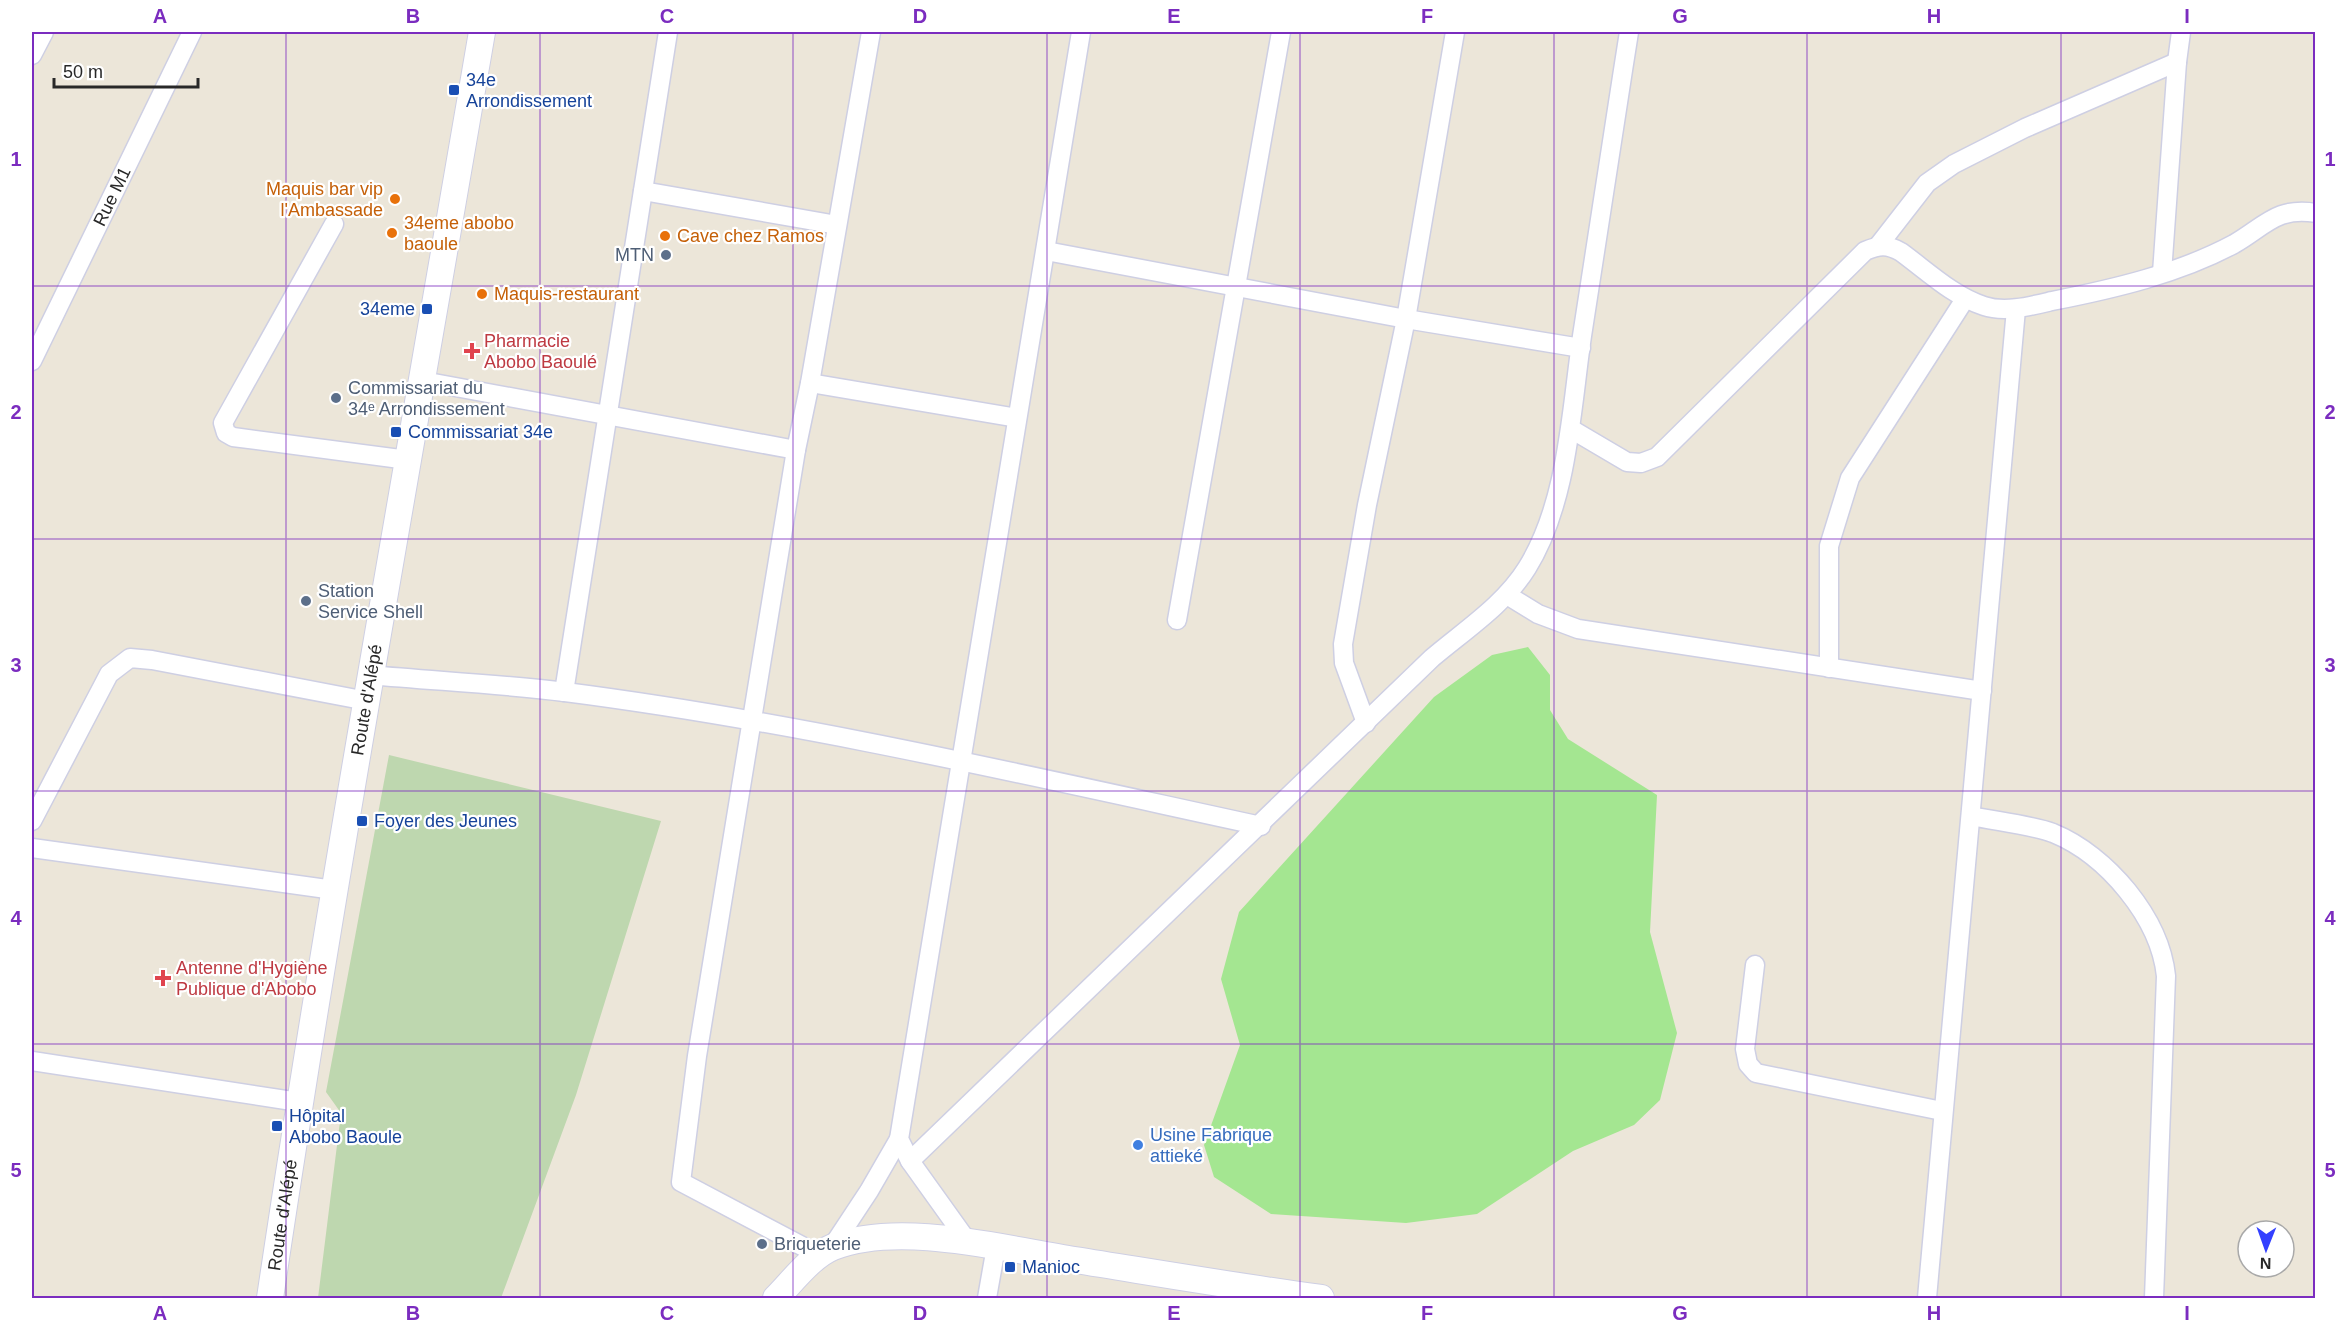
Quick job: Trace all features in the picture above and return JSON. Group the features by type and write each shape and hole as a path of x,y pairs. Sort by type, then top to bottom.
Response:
{"main road":[{"name":"Route d'Alépé","path":"270,1299 299,1102 334,890 482,32"},
{"path":"776,1299 825,1251 872,1237 901,1236 968,1242 1321,1299"}],"street":[{"path":"32,55 44,32"},
{"name":"Rue M1","path":"32,361 192,32"},
{"path":"564,692 668,32"},
{"path":"871,32 810,383 796,450 697,1056 681,1182 825,1251 885,1166 899,1139 1081,32"},
{"path":"1177,620 1281,32"},
{"path":"1366,723 1344,663 1343,644 1367,505 1406,319 1455,32"},
{"path":"910,1161 1432,658 1507,595 1528,567 1549,522 1569,443 1581,348 1629,32"},
{"path":"2162,273 2181,32"},
{"path":"1878,246 1927,183 1954,164 2025,128 2177,62"},
{"path":"643,191 837,225"},
{"path":"1571,429 1627,462 1641,463 1657,457 1865,251 1878,246 1890,246 1900,252 1965,299 1987,308 2016,309 2085,295 2190,264 2233,244 2283,212 2301,210 2316,213"},
{"path":"334,224 223,423 226,432 233,437 408,460"},
{"path":"1046,251 1406,319 1581,348"},
{"path":"1829,668 1829,546 1850,478 1965,299"},
{"path":"1927,1299 1942,1112 2016,309"},
{"path":"423,381 796,450"},
{"path":"810,383 1017,418"},
{"path":"1507,595 1538,614 1578,629 1982,691"},
{"path":"32,821 109,674 130,658 152,660 368,701"},
{"path":"370,675 564,692 752,720 961,761 1261,825"},
{"path":"1971,816 2052,833 2087,852 2111,874 2133,900 2158,940 2166,976 2154,1299"},
{"path":"32,849 334,890"},
{"path":"1755,964 1744,1049 1748,1064 1756,1073 1942,1112"},
{"path":"32,1061 299,1102"},
{"path":"899,1139 910,1161 968,1242"},
{"path":"987,1299 996,1247"}],"green space":[{"path":"1528,647 1550,675 1550,710 1568,739 1657,795 1650,932 1677,1033 1660,1100 1634,1125 1573,1151 1477,1214 1406,1223 1271,1214 1214,1177 1204,1145 1240,1045 1221,979 1239,912 1434,697 1492,655"},
{"path":"389,755 661,821 576,1095 501,1298 318,1298 341,1113 326,1092"}],"place":[{"name":"34e Arrondissement","path":"454,90"},
{"name":"Maquis bar vip l'Ambassade","path":"395,199"},
{"name":"34eme abobo baoule","path":"392,233"},
{"name":"Cave chez Ramos","path":"665,236"},
{"name":"MTN","path":"666,255"},
{"name":"Maquis-restaurant","path":"482,294"},
{"name":"34eme","path":"427,309"},
{"name":"Pharmacie Abobo Baoulé","path":"472,351"},
{"name":"Commissariat du 34ᵉ Arrondissement","path":"336,398"},
{"name":"Commissariat 34e","path":"396,432"},
{"name":"Station Service Shell","path":"306,601"},
{"name":"Foyer des Jeunes","path":"362,821"},
{"name":"Antenne d'Hygiène Publique d'Abobo","path":"163,978"},
{"name":"Hôpital Abobo Baoule","path":"277,1126"},
{"name":"Usine Fabrique attieké","path":"1138,1145"},
{"name":"Briqueterie","path":"762,1244"},
{"name":"Manioc","path":"1010,1267"}]}
